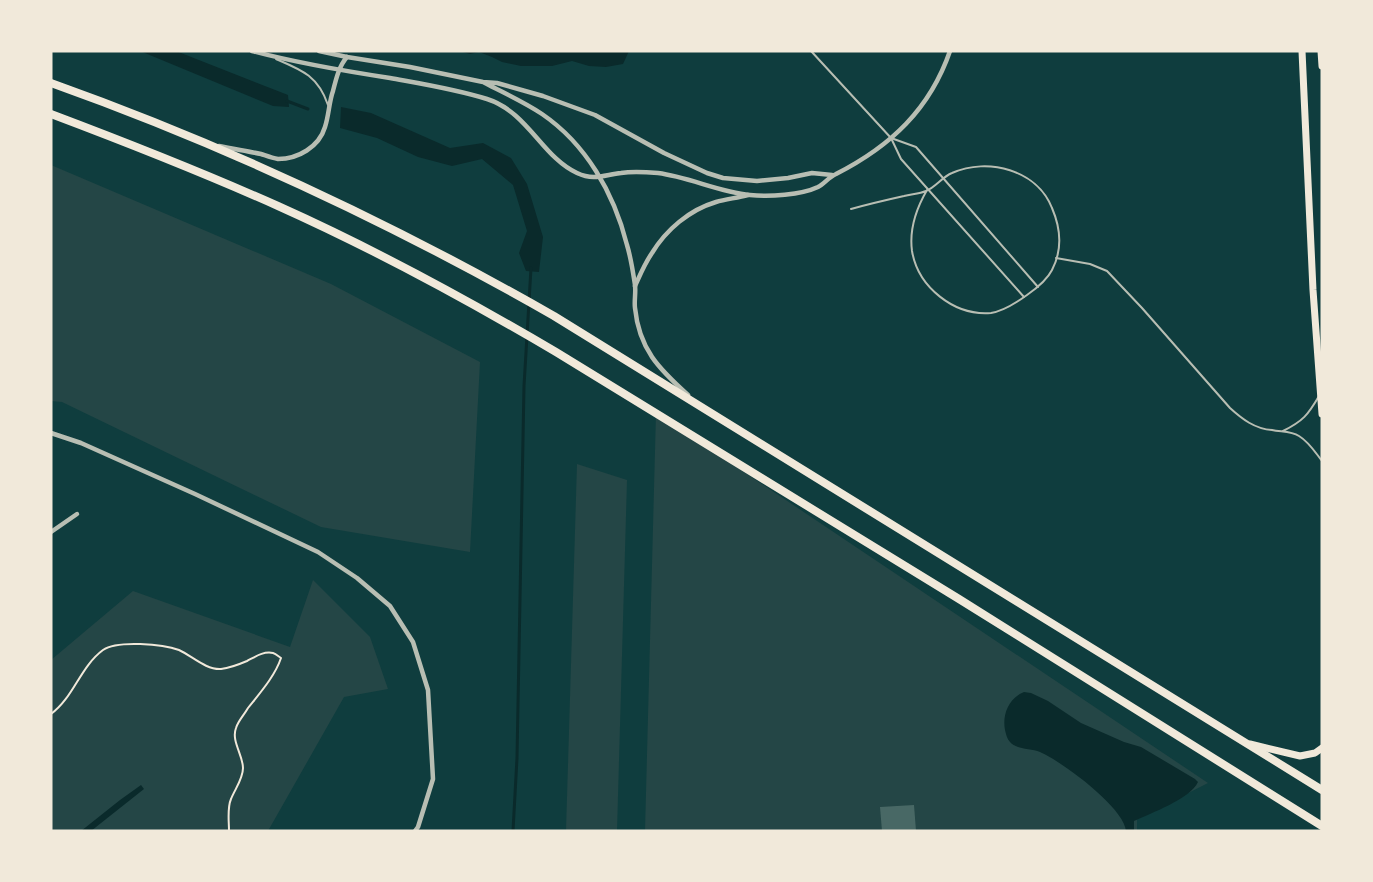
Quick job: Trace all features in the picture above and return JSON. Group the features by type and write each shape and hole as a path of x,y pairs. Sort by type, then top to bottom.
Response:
{"highway":[{"path":"51,84 109,104 209,144 326,197 497,283 1322,790"},
{"path":"51,114 136,146 280,207 373,251 496,316 958,599 1322,826"}],"main road":[{"path":"1302,51 1313,290 1322,414"},
{"path":"1321,51 1322,66"},
{"path":"1247,744 1300,756 1315,753 1322,748"}],"street":[{"path":"252,51 339,70 455,89 491,100 515,114 568,169 591,178 622,172 656,173 749,195"},
{"path":"319,51 510,86 543,96 595,115 664,153 723,178 757,181 812,173 832,175"},
{"path":"635,286 652,252 667,233 684,217 698,209 715,202 749,195 780,195 818,187 832,175 868,156 912,118 927,99 940,77 950,51"},
{"path":"209,144 275,159 295,157 309,149 318,141 325,128 339,70 347,57"},
{"path":"483,82 555,123 581,149 593,165 615,207 627,245 635,286 635,308 640,332 652,359 701,407"},
{"path":"51,433 81,443 318,552 357,578 390,606 413,642 428,690 433,779 415,831"},
{"path":"51,532 77,514"}],"lane":[{"path":"812,51 891,138 901,159 927,190 1024,297"},
{"path":"268,56 301,69 309,75 324,94 329,108"},
{"path":"891,138 916,147 1038,286"},
{"path":"1000,167 1025,177 1044,194 1051,204 1060,235 1053,268 1038,286 1013,305 1001,310 981,312 957,307 937,295 921,275 912,251 912,228 920,202 927,190 943,177 966,168 1000,167"},
{"path":"851,209 927,190"},
{"path":"1056,258 1090,264 1107,271 1242,419 1270,430 1298,435 1322,461"},
{"path":"1283,431 1299,423 1321,394"}],"path":[{"path":"51,714 60,707 92,659 106,648 114,646 161,646 179,650 210,668 220,669 247,661 258,654 272,652 281,657 279,665 234,730 243,768 242,776 230,801 229,831"}],"shaded area":[{"path":"140,51 176,51 288,95 289,107 273,106"},
{"path":"459,51 629,51 623,64 606,67 589,66 572,61 552,66 521,66 502,62 479,52 470,54"},
{"path":"341,107 371,113 450,148 483,143 511,158 527,184 543,237 539,272 526,271 519,253 527,231 513,185 482,159 452,166 418,157 377,138 340,128"},
{"path":"51,165 331,284 480,362 470,552 321,527 62,402 51,401"},
{"path":"656,413 1208,783 1137,819 1137,831 645,831"},
{"path":"577,464 627,480 617,831 566,831"},
{"path":"313,580 370,637 388,689 344,697 268,831 51,831 51,660 133,591 290,647"},
{"path":"1024,692 1048,701 1081,723 1141,747 1198,782 1179,800 1134,821 1134,831 1126,831 1123,821 1115,810 1076,775 1050,757 1013,745 1009,741 1004,724 1006,713 1014,698"},
{"path":"141,785 144,789 91,831 81,831 120,800"}],"building":[{"path":"914,805 916,831 882,831 880,807"}],"waterway":[{"path":"287,101 308,109"},
{"path":"513,831 517,758 524,386 531,268"}]}
